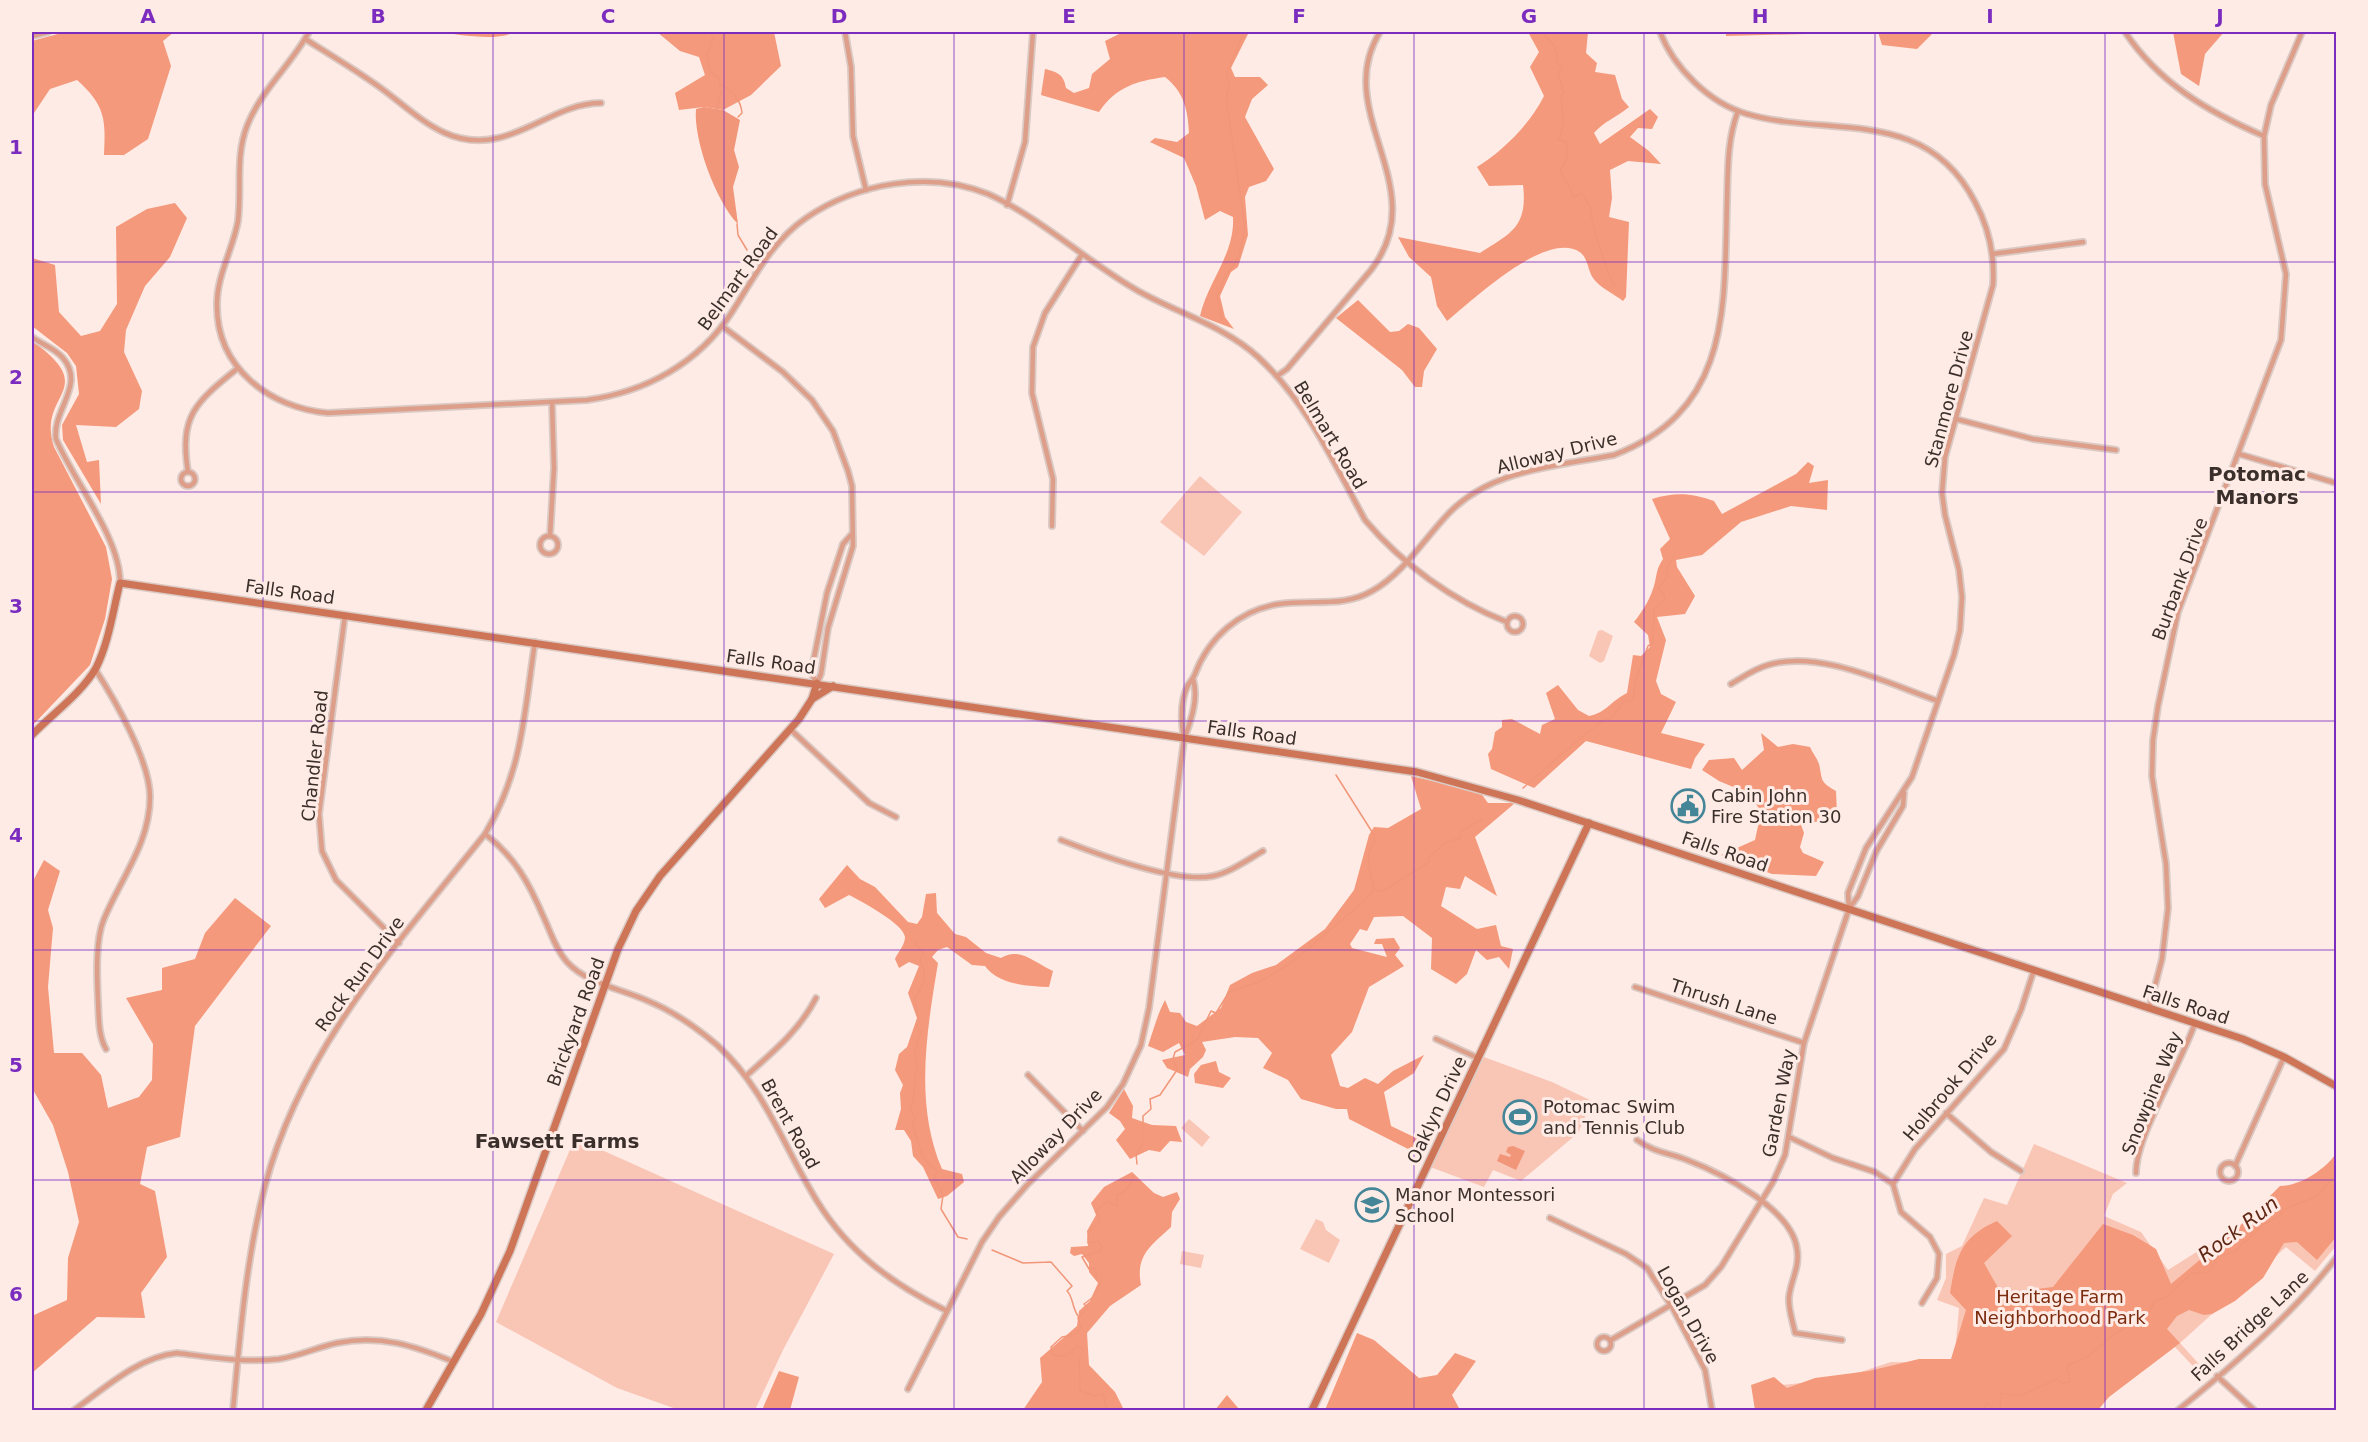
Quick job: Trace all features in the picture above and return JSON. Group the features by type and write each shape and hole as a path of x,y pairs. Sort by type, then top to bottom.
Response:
{"main road":[{"name":"Falls Road","path":"120,583 1417,772 1589,823 2194,1023 2284,1057 2337,1086"},
{"path":"32,735 81,687 95,669 105,643 120,583"},
{"name":"Brickyard Road","path":"426,1410 481,1314 510,1251 627,927 646,894 790,729 812,699 817,683"},
{"path":"812,699 834,686"},
{"name":"Oaklyn Drive","path":"1312,1410 1589,823"}],"street":[{"path":"32,36 48,32"},
{"name":"Belmart Road","path":"309,32 260,99 246,128 241,150 237,228 221,275 217,304 222,339 238,368 257,388 274,400 313,412 552,402 604,398 648,384 690,359 722,326 761,264 787,234 823,207 866,190 902,183 936,182 971,189 1007,205 1030,218 1081,256 1140,292 1233,339 1257,356 1277,376 1303,409 1365,520 1406,561 1470,605 1507,622"},
{"path":"845,32 851,67 853,136 866,190"},
{"path":"1007,205 1025,142 1033,32"},
{"path":"1277,376 1287,369 1380,259 1390,235 1394,202 1389,175 1372,122 1366,81 1369,59 1380,32"},
{"name":"Stanmore Drive","path":"1660,32 1671,54 1686,73 1705,91 1738,111 1774,119 1878,129 1907,139 1936,156 1964,184 1984,219 1992,254 1993,285 1945,457 1942,493 1945,515 1959,570 1962,597 1960,630 1954,655 1904,793 1903,806 1876,852 1858,896 1849,909"},
{"path":"2125,32 2148,62 2187,96 2210,111 2264,136"},
{"name":"Burbank Drive","path":"2149,1009 2162,959 2168,908 2166,864 2152,776 2152,740 2178,612 2281,340 2286,306 2286,274 2265,184 2264,136 2271,105 2302,32"},
{"path":"305,39 380,87 420,120 450,136 479,141 499,138 583,103 601,102"},
{"name":"Alloway Drive","path":"908,1389 982,1242 999,1217 1027,1185 1107,1107 1123,1084 1140,1045 1149,1008 1184,739 1182,714 1187,686 1209,648 1219,635 1238,620 1278,604 1351,600 1384,583 1451,512 1477,491 1516,474 1629,450 1667,425 1692,396 1709,366 1722,318 1728,146 1738,111"},
{"path":"1992,254 2083,242"},
{"path":"1052,526 1053,479 1032,393 1033,347 1045,313 1081,256"},
{"name":"Brickyard Road","path":"722,326 783,372 823,414 840,446 848,471 852,508 850,535 852,546 828,628 821,674 817,683"},
{"path":"32,336 57,353 68,367 71,387 56,420 56,439 108,540 119,569 120,583"},
{"path":"188,472 184,447 190,418 206,394 238,368"},
{"path":"550,536 554,468 552,402"},
{"path":"1956,419 2033,439 2116,450"},
{"path":"2239,454 2337,483"},
{"name":"Brickyard Road","path":"817,683 810,673 818,627 843,544 850,535"},
{"name":"Chandler Road","path":"345,615 319,814 322,851 336,880 399,943"},
{"name":"Rock Run Drive","path":"233,1410 253,1234 265,1183 282,1135 303,1085 330,1037 399,943 485,834 502,806 518,761 535,642"},
{"path":"1731,684 1768,665 1806,660 1833,666 1938,701"},
{"path":"95,669 141,757 150,795 145,834 102,922 97,970 99,1021 102,1041 106,1049"},
{"name":"Alloway Drive","path":"1184,739 1191,722 1196,688 1193,679"},
{"path":"790,729 869,803 896,817"},
{"name":"Stanmore Drive","path":"1849,909 1848,893 1866,848 1895,802 1904,793"},
{"name":"Brent Road","path":"485,834 505,849 522,870 565,960 587,978 651,1001 683,1019 717,1046 746,1076 769,1110 816,1200 845,1239 890,1280 947,1311"},
{"path":"1061,840 1166,873 1201,877 1214,876 1263,851"},
{"name":"Garden Way","path":"1611,1340 1696,1293 1713,1277 1780,1169 1789,1137 1795,1086 1804,1043 1849,909"},
{"name":"Holbrook Drive","path":"1893,1184 1915,1149 2004,1049 2021,1010 2034,970"},
{"name":"Thrush Lane","path":"1635,987 1804,1043"},
{"path":"746,1076 789,1038 806,1017 816,998"},
{"name":"Snowpine Way","path":"2136,1173 2138,1152 2188,1042 2194,1023"},
{"path":"1436,1039 1478,1058"},
{"path":"2235,1166 2284,1057"},
{"path":"1028,1075 1083,1131"},
{"path":"1946,1113 1991,1152 2020,1171"},
{"path":"1789,1137 1833,1158 1875,1172 1893,1184 1901,1212 1930,1237 1939,1254 1937,1278 1922,1303"},
{"path":"1637,1140 1652,1151 1685,1159 1715,1172 1782,1218 1797,1246 1799,1266 1789,1299 1795,1333 1842,1340"},
{"name":"Logan Drive","path":"1550,1218 1640,1262 1655,1277 1705,1370 1712,1410"},
{"name":"Falls Bridge Lane","path":"2178,1410 2280,1320 2321,1279 2337,1258"},
{"path":"74,1410 133,1369 164,1355 177,1353 238,1360 281,1359 335,1344 369,1339 410,1345 454,1362"},
{"path":"2217,1376 2254,1410"}],"green space":[{"path":"65,32 174,32 163,41 171,66 148,139 124,155 104,155 105,132 102,113 93,97 77,80 50,89 32,116 32,41"},
{"path":"437,32 514,32 487,37"},
{"path":"657,32 774,32 781,66 751,95 723,110 704,107 679,110 675,93 705,75 699,57 680,51"},
{"path":"1123,32 1215,32 1220,34 1249,32 1231,68 1235,77 1260,77 1268,85 1252,99 1245,117 1274,169 1266,181 1249,187 1245,197 1248,235 1238,267 1231,272 1220,296 1225,317 1234,329 1200,316 1230,243 1233,217 1220,211 1205,220 1196,186 1184,158 1150,142 1155,138 1177,142 1189,133 1186,109 1177,89 1165,77 1136,83 1112,97 1099,112 1041,95 1045,69 1060,75 1066,88 1074,93 1089,88 1092,74 1110,59 1105,41"},
{"path":"1528,32 1588,32 1586,53 1597,63 1595,72 1615,75 1622,99 1629,107 1594,133 1600,144 1650,109 1658,117 1652,129 1638,128 1630,137 1649,151 1661,164 1628,161 1610,170 1612,198 1609,217 1629,222 1626,297 1623,301 1596,281 1581,253 1567,248 1550,250 1511,270 1447,321 1437,306 1431,277 1409,257 1398,237 1480,253 1509,234 1520,220 1523,211 1523,185 1489,186 1477,167 1515,136 1531,117 1544,96 1530,67 1539,52"},
{"path":"1726,32 1878,32 1726,36"},
{"path":"1878,32 1934,32 1917,49 1882,45"},
{"path":"2173,32 2224,32 2205,54 2199,86 2181,74"},
{"path":"175,203 187,218 170,257 145,286 126,330 124,352 142,391 139,409 116,427 76,425 87,462 99,460 101,504 63,440 62,425 79,394 76,366 67,353 32,326 32,258 55,265 59,312 81,336 100,331 117,304 116,227 147,209"},
{"path":"1358,300 1390,332 1399,331 1408,324 1419,328 1437,349 1424,371 1422,387 1415,387 1402,370 1336,318"},
{"path":"32,341 52,358 62,371 65,382 53,414 51,429 54,447 106,547 112,579 105,619 90,665 32,726"},
{"path":"1808,462 1814,466 1809,483 1828,480 1827,510 1791,506 1741,522 1702,555 1676,560 1677,567 1695,596 1685,614 1657,617 1666,640 1656,681 1661,694 1676,702 1661,733 1705,744 1695,758 1691,769 1586,741 1534,788 1491,769 1488,754 1492,749 1495,732 1502,727 1502,720 1512,719 1540,734 1542,725 1555,719 1546,693 1558,685 1578,710 1589,716 1605,709 1627,693 1633,655 1641,656 1650,647 1648,635 1634,622 1652,593 1663,559 1660,549 1670,539 1652,499 1676,494 1698,496 1714,501 1722,514 1796,474"},
{"path":"1200,476 1242,512 1204,556 1160,522"},
{"path":"1602,630 1613,636 1604,661 1600,663 1589,656 1598,631"},
{"path":"1761,733 1778,747 1793,744 1810,747 1819,764 1823,780 1836,791 1837,815 1829,822 1800,822 1804,833 1800,847 1803,853 1824,862 1816,876 1772,874 1721,855 1755,840 1761,812 1750,794 1719,781 1702,770 1709,760 1734,758 1742,770 1764,750"},
{"path":"1411,776 1480,792 1488,803 1515,803 1475,837 1497,896 1465,876 1460,889 1446,887 1441,906 1477,929 1496,925 1501,946 1513,949 1509,969 1499,957 1487,960 1476,950 1467,974 1456,984 1431,969 1432,938 1403,916 1374,917 1367,931 1360,929 1350,944 1352,948 1387,957 1382,944 1374,944 1376,939 1394,938 1400,948 1395,955 1404,966 1369,987 1352,1032 1331,1055 1340,1086 1348,1088 1365,1078 1378,1084 1393,1071 1424,1055 1414,1073 1384,1092 1391,1126 1414,1137 1437,1123 1426,1146 1414,1152 1349,1119 1347,1109 1336,1109 1301,1099 1288,1080 1263,1068 1272,1053 1258,1038 1235,1037 1202,1042 1206,1050 1203,1057 1190,1069 1188,1077 1167,1068 1162,1060 1185,1055 1179,1043 1163,1052 1148,1046 1165,1000 1170,1012 1180,1013 1186,1022 1197,1026 1221,1008 1230,985 1252,973 1276,965 1325,929 1354,890 1369,835 1374,827 1388,828 1421,809"},
{"path":"44,860 60,871 48,910 53,928 48,987 54,1053 82,1053 101,1075 108,1108 139,1097 152,1080 153,1044 126,998 162,990 162,968 195,959 205,933 235,898 271,926 195,1026 180,1137 147,1147 140,1184 155,1191 167,1257 141,1293 145,1318 97,1317 32,1373 32,1316 67,1300 68,1258 79,1222 68,1172 53,1125 32,1088 32,883"},
{"path":"847,865 860,879 875,887 908,922 917,924 922,917 926,894 936,893 937,913 955,934 966,937 986,953 1001,958 1008,955 1021,955 1053,971 1049,987 1032,986 1006,981 985,966 972,965 947,947 938,950 932,957 938,963 925,1067 928,1119 933,1144 942,1169 962,1174 964,1182 947,1196 938,1199 923,1167 913,1156 911,1141 904,1130 895,1130 901,1109 900,1093 903,1085 895,1070 899,1054 907,1047 917,1018 908,993 919,966 909,962 899,968 895,959 905,940 903,932 872,907 849,895 825,908 819,899"},
{"name":"Potomac Swim and Tennis Club","path":"1484,1057 1552,1082 1592,1101 1578,1133 1521,1181 1493,1170 1484,1187 1430,1167"},
{"path":"1216,1061 1219,1072 1231,1078 1223,1088 1195,1083 1194,1074 1201,1065"},
{"path":"1124,1089 1133,1106 1132,1118 1152,1125 1176,1126 1182,1142 1170,1141 1160,1152 1149,1150 1130,1159 1116,1140 1125,1129 1120,1121 1109,1113"},
{"path":"1189,1119 1210,1137 1202,1147 1181,1128"},
{"path":"575,1138 834,1254 783,1350 755,1410 679,1410 617,1388 496,1322"},
{"name":"Heritage Farm Neighborhood Park","path":"2034,1144 2127,1183 2113,1194 2104,1216 2141,1232 2168,1270 2323,1172 2336,1153 2336,1246 2315,1271 2286,1247 2180,1343 2207,1373 2203,1377 2175,1347 2091,1410 1759,1410 1782,1385 1839,1379 1891,1362 1954,1363 1959,1308 1937,1300 1946,1278 1946,1254 1962,1246 1984,1198 2007,1205"},
{"name":"Heritage Farm Neighborhood Park","path":"2336,1154 2336,1237 2317,1260 2297,1242 2284,1243 2263,1278 2235,1301 2212,1314 2204,1315 2189,1310 2177,1316 2167,1329 2180,1343 2109,1397 2098,1410 1755,1410 1751,1385 1774,1377 1787,1388 1815,1378 1869,1371 1919,1359 1951,1359 1966,1310 1950,1293 1958,1258 1962,1249 1975,1234 1997,1221 2012,1236 1984,1263 2001,1293 2053,1287 2103,1224 2133,1235 2156,1249 2171,1284 2238,1228 2280,1186 2296,1183 2311,1176"},
{"path":"1132,1172 1154,1193 1163,1197 1177,1192 1180,1199 1172,1212 1171,1227 1152,1245 1143,1258 1140,1266 1141,1285 1110,1306 1087,1333 1089,1365 1115,1392 1124,1410 1023,1410 1042,1382 1040,1358 1077,1326 1079,1311 1090,1301 1098,1283 1089,1272 1089,1263 1082,1254 1074,1256 1070,1253 1071,1247 1088,1246 1087,1231 1096,1215 1091,1203 1104,1187"},
{"path":"1316,1219 1323,1222 1326,1230 1340,1240 1329,1263 1300,1249"},
{"path":"1182,1251 1204,1255 1201,1268 1180,1264"},
{"path":"1357,1333 1374,1340 1419,1378 1437,1375 1455,1353 1476,1361 1452,1395 1460,1410 1325,1410"},
{"path":"779,1371 799,1377 790,1410 762,1410"},
{"path":"1227,1395 1239,1409 1215,1410"}],"shaded area":[{"path":"704,107 723,110 740,120 734,150 739,167 733,187 738,224 714,186 702,153 698,137 696,109"},
{"path":"1513,1146 1525,1151 1516,1170 1497,1161 1500,1154 1510,1157 1511,1155 1506,1152 1508,1147"}],"waterway":[{"path":"711,32 713,39 707,55 710,72 719,77 721,93 717,108"},
{"path":"1222,320 1217,296 1226,275 1239,257 1245,228 1226,98 1229,86 1227,73 1244,32"},
{"path":"1541,32 1553,45 1557,52 1557,62 1563,69 1558,74 1564,93 1560,97 1563,119 1558,140 1565,141 1567,152 1566,160 1560,170 1574,197 1582,193 1591,208 1600,247 1615,286"},
{"path":"720,84 732,92 738,100 742,113 738,117"},
{"path":"737,224 738,235 747,250"},
{"path":"1523,788 1577,741 1604,720 1612,718 1624,701 1633,700 1636,680 1648,646 1653,643 1654,610 1665,600 1664,594 1658,589 1667,577 1666,569 1674,556"},
{"path":"1137,1164 1136,1154 1143,1144 1143,1116 1151,1109 1150,1099 1160,1095 1177,1070 1173,1059 1175,1052 1197,1040 1211,1011 1216,1013 1229,992 1259,982 1291,963 1362,903 1374,890 1369,860 1374,835 1336,775"},
{"path":"1375,890 1383,891 1429,862 1428,858 1445,843 1460,838 1460,832 1482,819"},
{"path":"917,941 916,944 923,952 920,962 924,976 923,984 915,998 919,1023 916,1026 921,1032 916,1050 918,1067 914,1099 910,1109 915,1119 913,1125 923,1157 937,1172 934,1178 943,1195 941,1209 958,1237 967,1239"},
{"name":"Rock Run","path":"2000,1410 2001,1393 2020,1396 2057,1379 2062,1383 2070,1382 2067,1366 2087,1357 2113,1335 2148,1315 2154,1302 2168,1296 2191,1274 2209,1272 2218,1256 2233,1253 2264,1224 2278,1217 2285,1209 2317,1196 2336,1174"},
{"path":"1107,1410 1103,1394 1095,1396 1080,1391 1079,1361 1083,1350 1078,1345 1066,1356 1053,1355 1051,1347 1062,1337 1074,1335 1081,1328 1078,1318 1088,1308 1084,1304 1092,1298 1101,1282 1097,1279 1095,1268 1089,1269 1082,1257 1100,1251 1102,1247 1098,1241 1088,1243 1088,1236 1093,1227 1099,1223 1097,1210 1107,1202 1118,1206 1116,1195 1128,1188 1133,1175"},
{"path":"992,1250 1023,1263 1051,1262 1072,1286 1067,1291 1078,1316"},
{"name":"Rock Run","path":"1983,1410 1987,1402 1995,1410"},
{"name":"Rock Run","path":"1952,1410 1958,1410"}],"place":[{"name":"Cabin John Fire Station 30","path":"1688,806"},
{"name":"Potomac Swim and Tennis Club","path":"1520,1117"},
{"name":"Manor Montessori School","path":"1372,1205"}],"district":[{"name":"Potomac Manors","path":"2257,486"},
{"name":"Fawsett Farms","path":"557,1141"}]}
